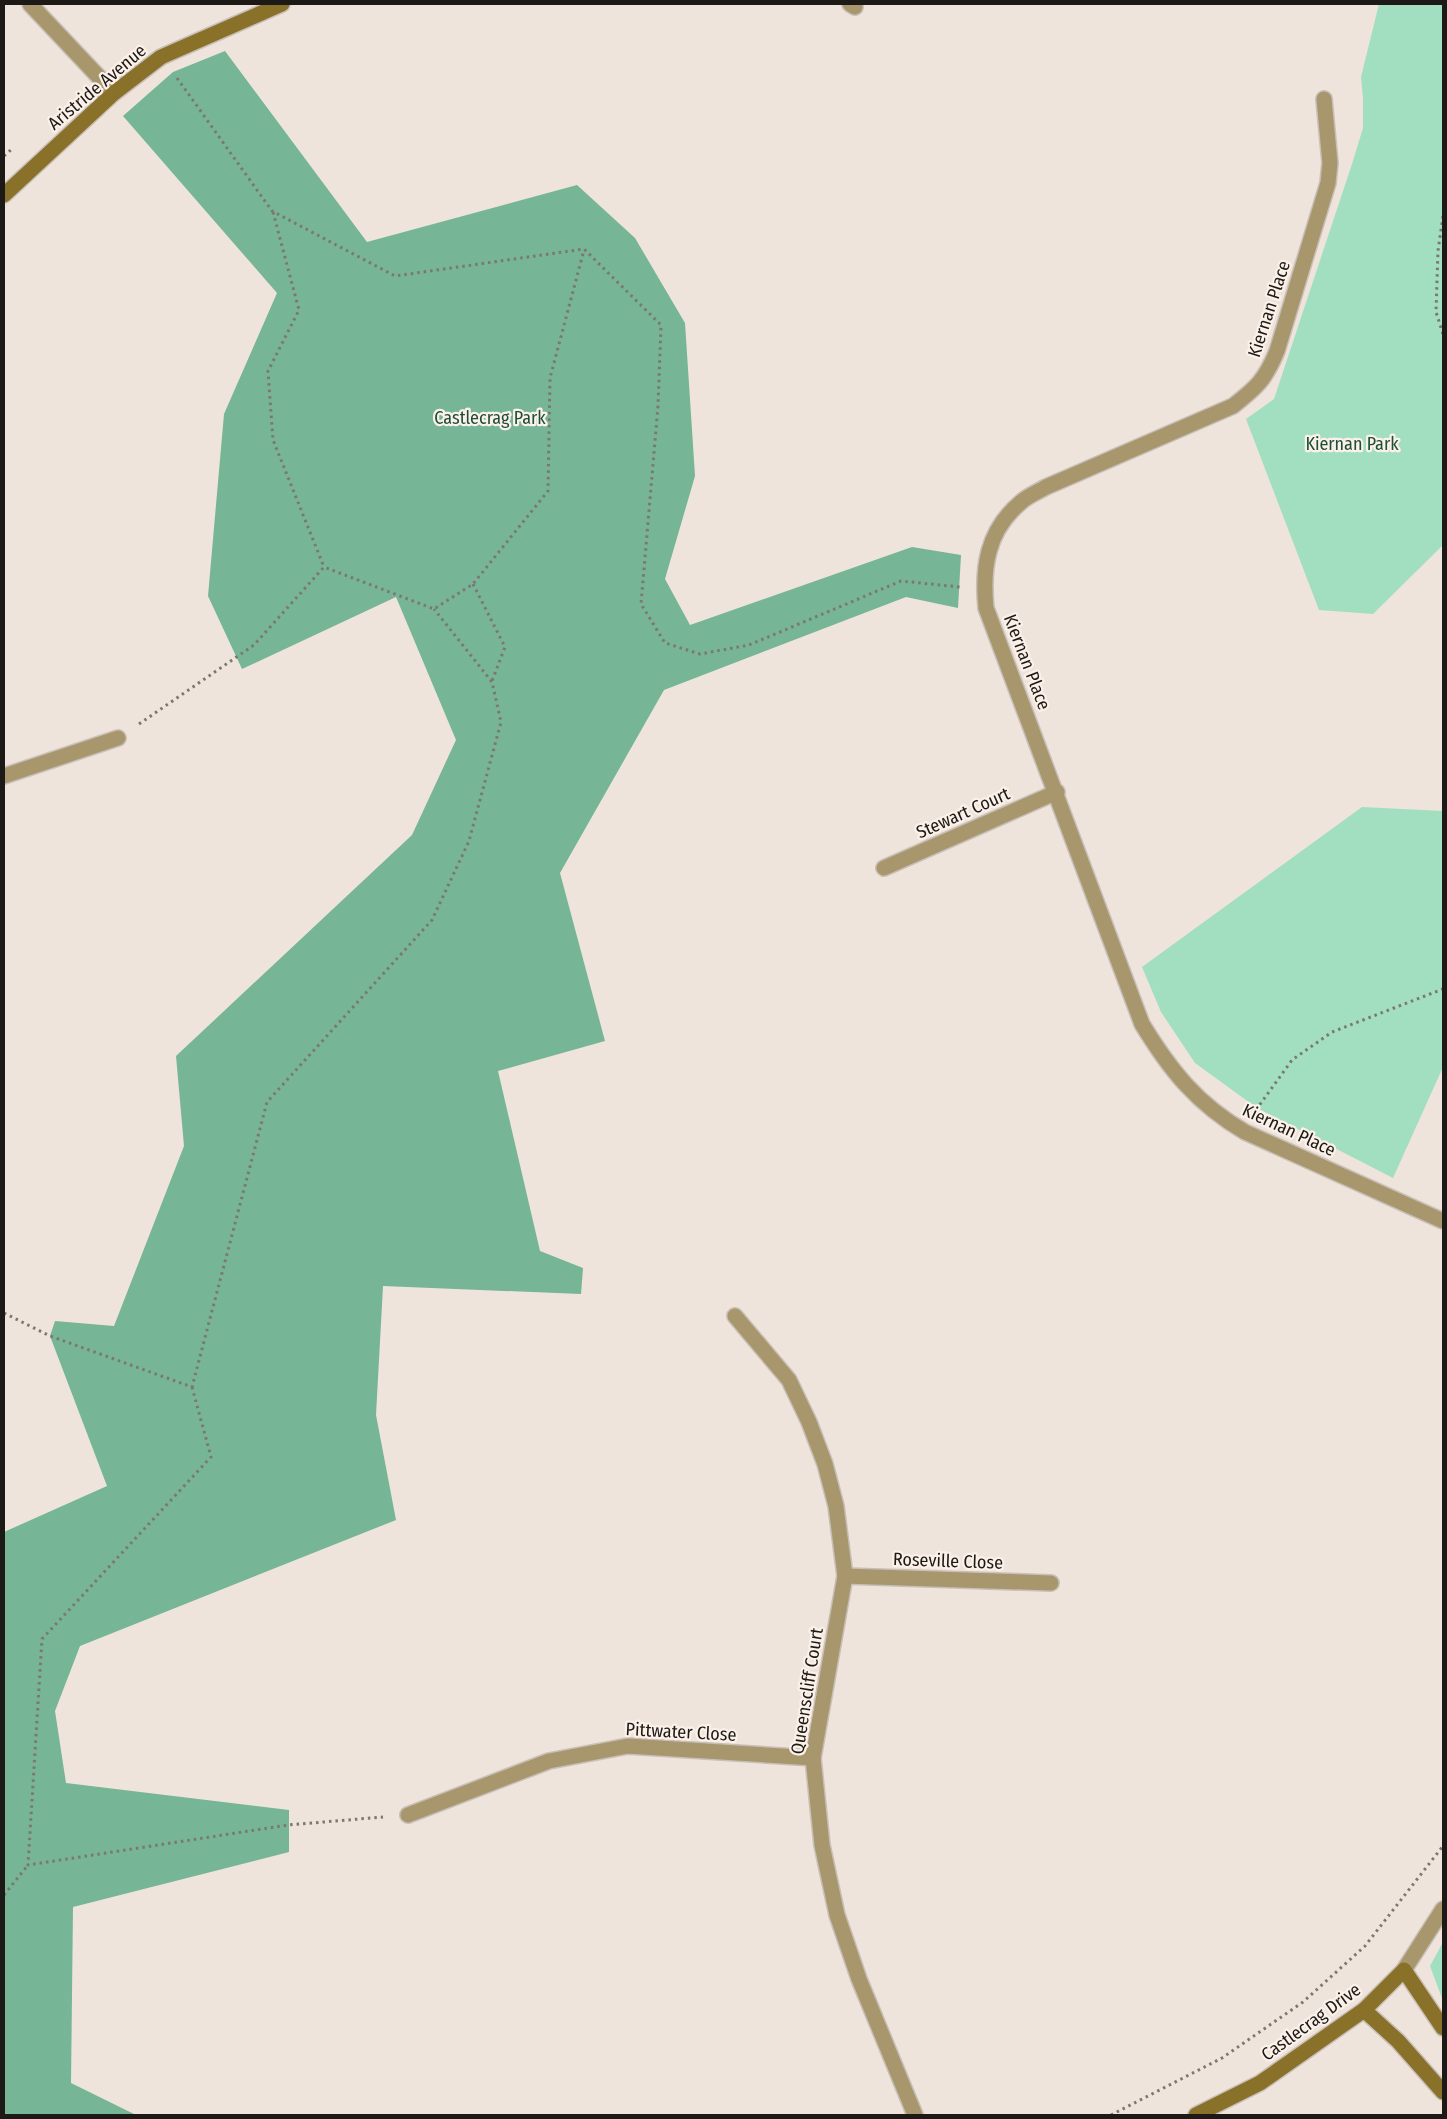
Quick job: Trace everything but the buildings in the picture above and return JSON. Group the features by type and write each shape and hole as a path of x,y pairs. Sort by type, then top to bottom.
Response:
{"street":[{"path":"30,4 114,93"},
{"name":"Aristride Avenue","path":"4,195 114,93 161,57 282,4"},
{"name":"Kiernan Place","path":"1324,99 1330,163 1328,183 1277,351 1266,376 1252,392 1233,406 1046,487 1020,502 1000,526 988,552 984,579 986,608 1057,792 1142,1024 1166,1062 1194,1096 1222,1119 1245,1132 1443,1221"},
{"path":"4,776 118,738"},
{"name":"Stewart Court","path":"884,868 1057,792"},
{"name":"Queenscliff Court","path":"735,1316 789,1380 809,1422 825,1464 836,1506 845,1576 813,1758 822,1845 837,1915 859,1979 915,2115"},
{"name":"Roseville Close","path":"845,1576 1051,1583"},
{"name":"Pittwater Close","path":"408,1815 548,1761 628,1746 813,1758"},
{"name":"Castlecrag Drive","path":"1196,2115 1260,2082 1364,2010 1404,1970 1443,1909"},
{"path":"1404,1970 1443,2028"},
{"path":"1364,2010 1398,2040 1443,2092"}],"path":[{"path":"4,1895 28,1865 42,1639 211,1457 192,1387 267,1102 432,920 470,841 500,722 492,682 434,609 324,567 273,440 268,370 298,310 272,211 161,57"},
{"path":"272,211 396,276 584,249"},
{"path":"1443,216 1438,251 1436,312 1443,334"},
{"path":"584,249 661,325 658,406 641,604 665,643 700,654 749,645 901,581 958,586 986,608"},
{"path":"434,609 473,584 548,491 550,378 584,249"},
{"path":"118,738 254,645 324,567"},
{"path":"473,584 505,647 492,682"},
{"path":"1245,1132 1257,1108 1292,1060 1332,1032 1443,989"},
{"path":"4,1313 50,1336 192,1387"},
{"path":"28,1865 288,1825 408,1815"},
{"path":"1112,2115 1222,2058 1303,2002 1365,1946 1443,1846"}],"green space":[{"name":"Kiernan Park","path":"1379,4 1443,4 1443,545 1373,614 1319,610 1246,419 1274,399 1351,167 1363,128 1361,77"},
{"name":"Castlecrag Park","path":"225,51 367,242 577,185 635,238 685,323 695,476 665,579 690,625 912,547 961,555 958,608 906,597 664,690 560,873 605,1041 498,1071 540,1251 583,1268 581,1294 383,1286 376,1415 396,1520 80,1646 55,1711 66,1783 289,1810 289,1852 73,1907 71,2083 136,2115 4,2115 4,1532 107,1486 50,1336 55,1321 114,1326 184,1146 176,1056 412,835 456,740 396,597 242,669 208,596 224,414 277,293 123,116 173,72"},
{"path":"1362,807 1443,811 1443,1067 1393,1178 1257,1108 1195,1063 1161,1012 1142,967"},
{"path":"1443,1942 1443,2001 1430,1966"}]}
